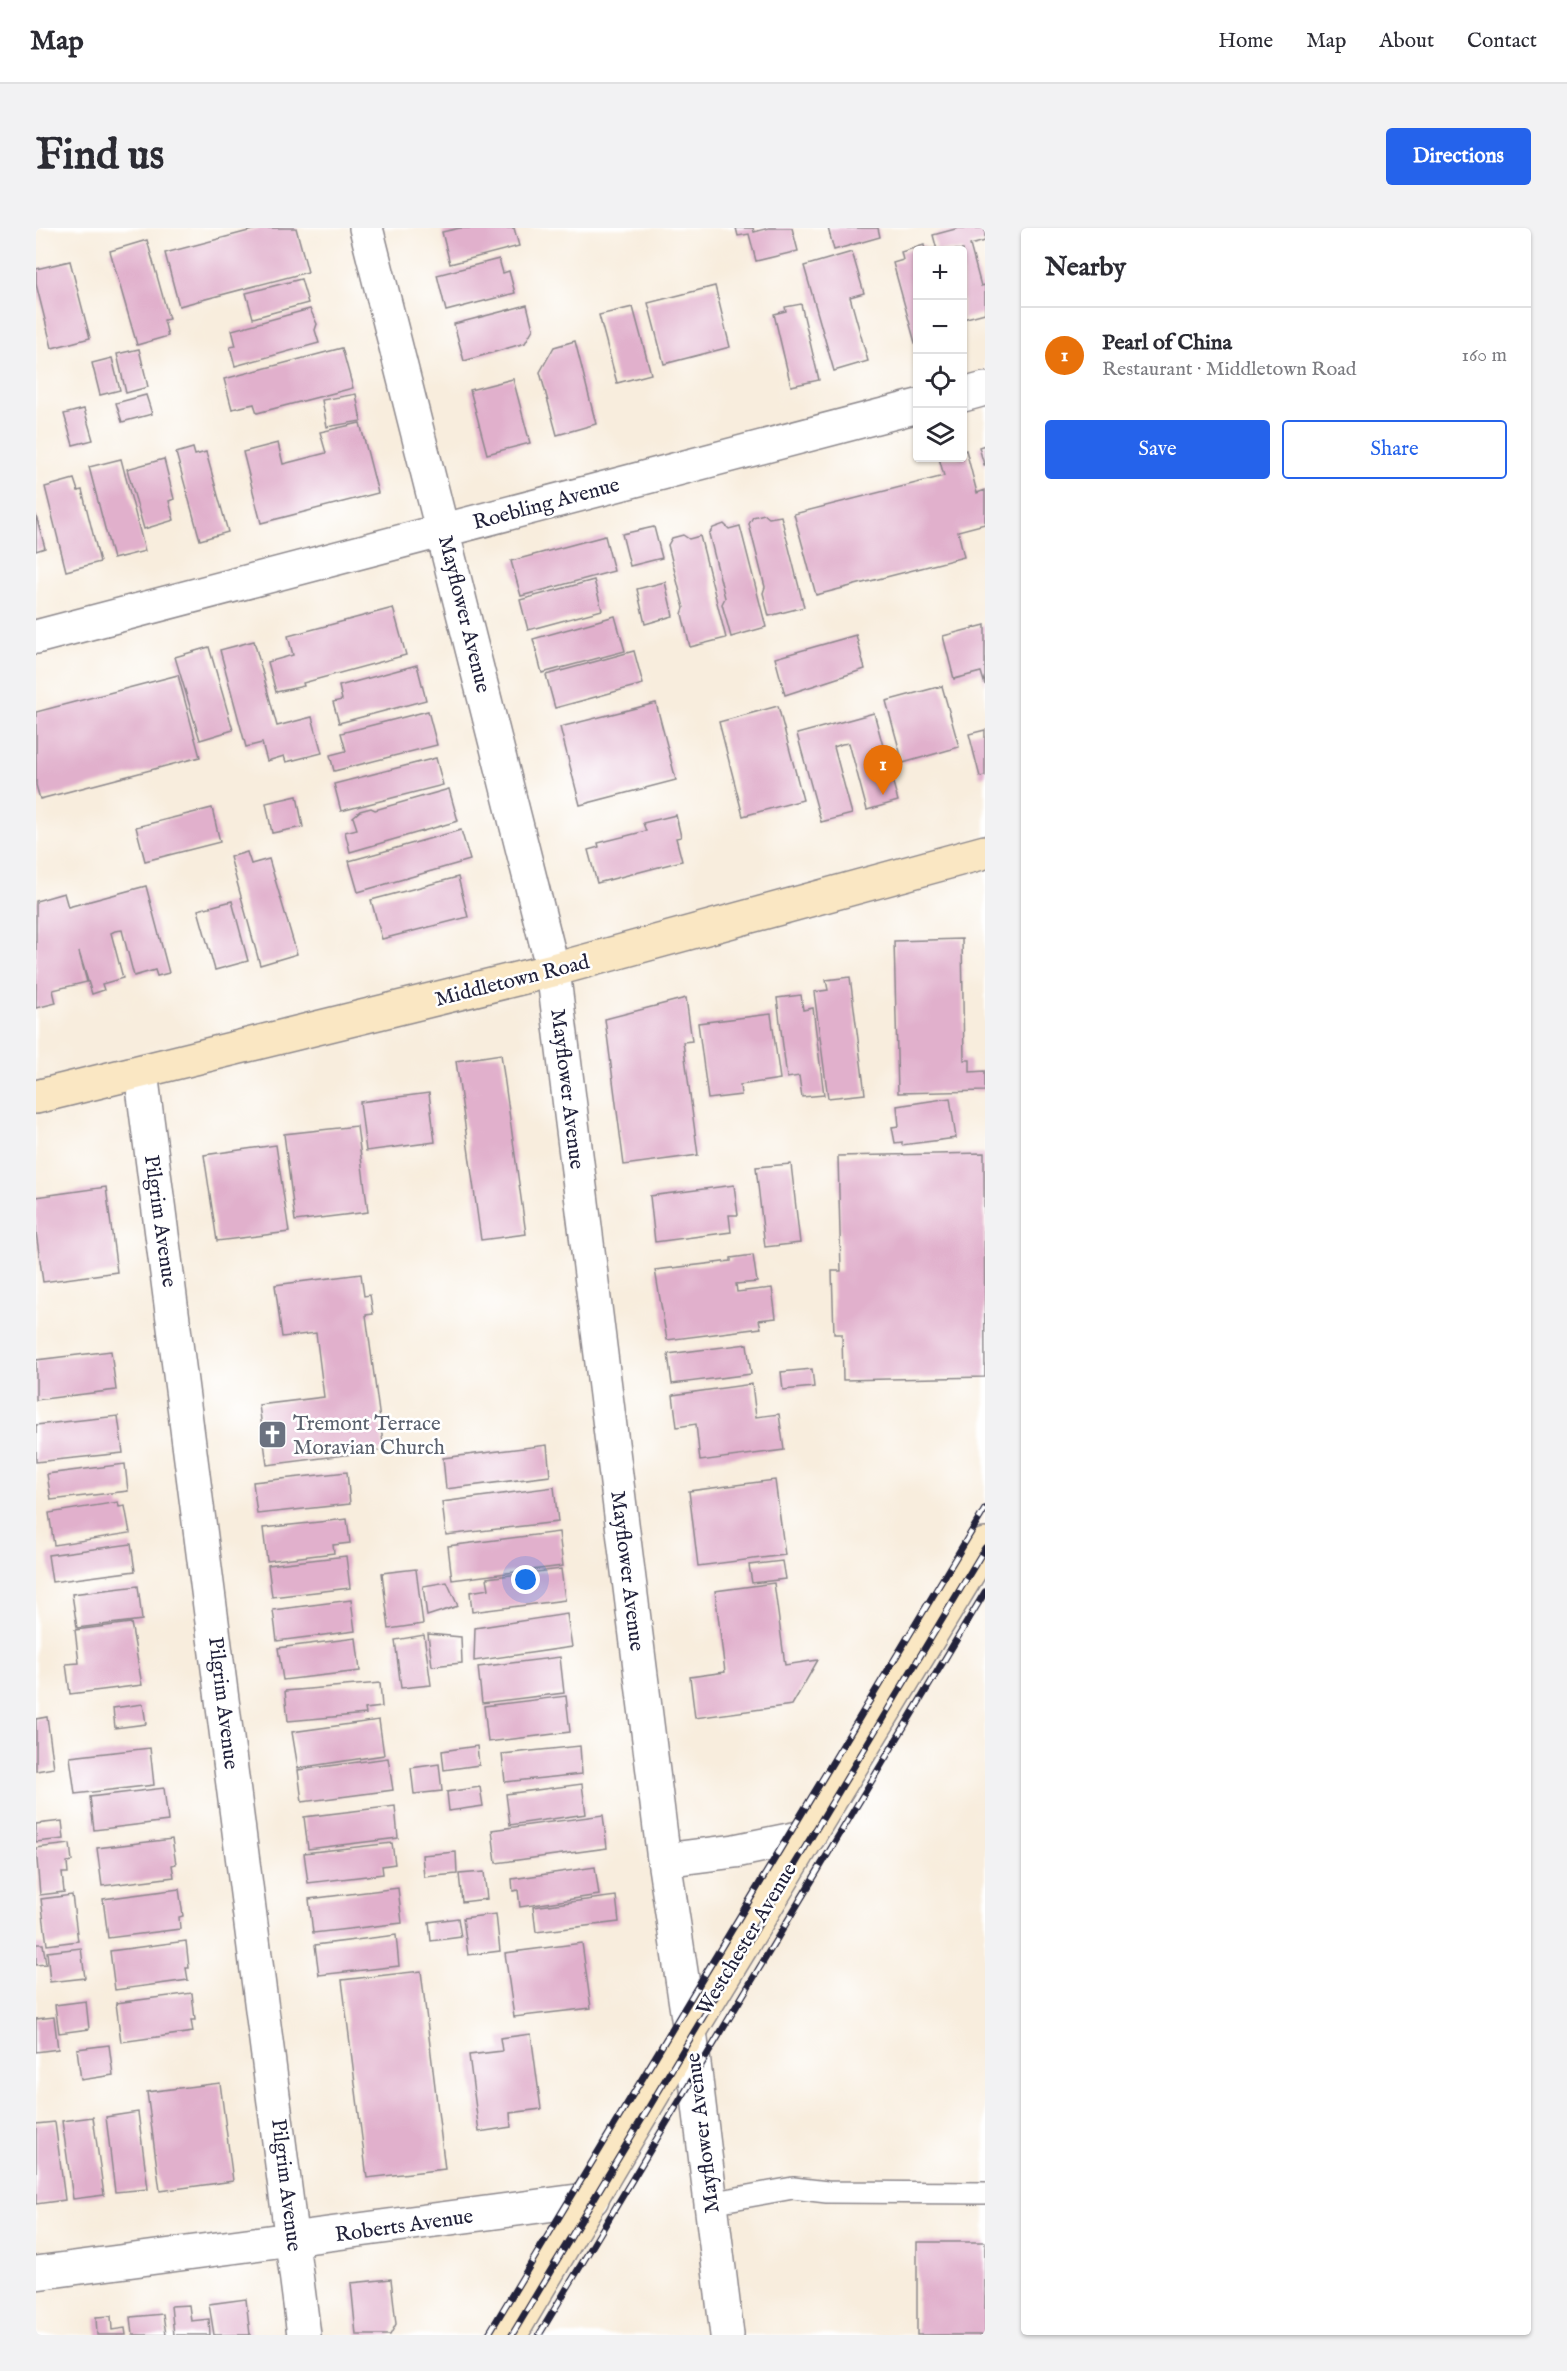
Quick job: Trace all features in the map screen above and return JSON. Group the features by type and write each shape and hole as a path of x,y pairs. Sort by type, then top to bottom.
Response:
{"street":[{"name":"Mayflower Avenue","path":"366,228 444,529 553,970 664,1860 690,2031 722,2333"},
{"path":"967,394 985,389"},
{"name":"Roebling Avenue","path":"36,637 913,407"},
{"name":"Middletown Road","path":"36,1097 553,970 985,852"},
{"name":"Pilgrim Avenue","path":"141,1072 294,2240 304,2335"},
{"name":"Westchester Avenue","path":"510,2335 690,2031 985,1545"},
{"path":"664,1860 735,1851 808,1836"},
{"name":"Roberts Avenue","path":"36,2273 592,2199"}],"lane":[{"path":"710,2203 793,2188 827,2192 985,2193"}],"building":[{"path":"260,228 296,228 308,272 179,306 165,253"},
{"path":"460,228 514,228 519,246 450,264 442,232"},
{"path":"736,228 753,228 754,232 769,228 792,228 798,251 756,261 749,234 738,236"},
{"path":"828,228 878,228 880,237 834,250"},
{"path":"959,228 985,228 985,241 970,245 981,286 985,285 985,313 967,318 967,246 936,246 933,235"},
{"path":"147,240 169,319 164,320 168,336 137,345 110,251"},
{"path":"913,248 913,336 893,263 903,260 901,252"},
{"path":"852,252 864,293 850,297 868,361 834,371 804,266"},
{"path":"499,259 503,273 509,271 515,293 446,311 437,275"},
{"path":"70,261 90,338 52,348 36,284 36,269"},
{"path":"301,279 308,303 253,318 246,293"},
{"path":"715,286 730,347 664,364 648,303"},
{"path":"801,304 819,380 791,386 774,314 786,311 785,307"},
{"path":"527,305 533,329 525,343 464,361 454,324"},
{"path":"633,307 651,374 617,383 599,315"},
{"path":"310,309 317,324 315,330 319,343 235,366 230,347 236,346 232,330"},
{"path":"575,341 596,424 557,435 540,372 554,347"},
{"path":"342,348 353,388 257,413 254,404 232,409 224,379"},
{"path":"139,349 148,387 126,393 117,354"},
{"path":"112,358 120,390 100,395 92,363"},
{"path":"513,379 530,443 487,454 470,390"},
{"path":"356,394 361,421 327,427 322,400"},
{"path":"146,395 152,414 122,422 116,403"},
{"path":"84,409 93,440 73,445 64,414"},
{"path":"360,423 378,493 261,523 243,452 278,443 283,464 326,453 320,432"},
{"path":"985,445 985,465 984,465 979,447"},
{"path":"193,448 195,455 206,452 228,532 200,540 176,453"},
{"path":"967,454 977,493 985,490 985,524 958,531 964,557 816,595 794,514 944,476 940,462 967,462"},
{"path":"121,459 145,551 113,559 89,467"},
{"path":"164,459 174,499 169,501 174,520 144,529 127,469"},
{"path":"74,479 78,491 82,490 100,562 66,571 45,487"},
{"path":"764,514 769,518 781,516 804,607 769,616 763,593 765,587 749,524 753,517"},
{"path":"36,515 45,548 36,551"},
{"path":"724,524 729,529 740,526 766,627 731,637 722,604 725,598 709,534 713,528"},
{"path":"654,527 662,558 630,566 622,534"},
{"path":"683,535 689,539 700,536 726,638 690,647 682,614 684,608 668,545 672,538"},
{"path":"605,536 614,571 521,596 511,561"},
{"path":"594,580 602,610 528,630 520,600"},
{"path":"665,582 673,616 645,624 637,589"},
{"path":"393,608 406,655 303,683 304,686 276,692 268,662 293,655 288,636"},
{"path":"615,616 625,651 542,673 533,639"},
{"path":"985,625 985,685 981,672 954,679 943,636"},
{"path":"856,635 865,669 785,695 775,658"},
{"path":"254,641 277,726 312,717 322,753 286,762 284,756 267,761 262,743 246,747 220,650"},
{"path":"209,647 233,730 200,740 175,657"},
{"path":"634,651 643,684 555,708 546,675"},
{"path":"417,665 426,700 339,723 333,702 342,700 339,686"},
{"path":"178,675 200,757 40,799 36,785 36,712"},
{"path":"942,686 959,747 903,763 886,701"},
{"path":"656,703 676,780 580,805 560,727"},
{"path":"778,706 803,800 743,816 719,722"},
{"path":"428,711 437,745 334,771 330,755 346,751 341,733"},
{"path":"874,713 898,801 867,810 849,743 842,744 834,747 852,814 821,822 797,734"},
{"path":"985,730 985,776 980,777 969,734"},
{"path":"436,758 443,785 341,811 334,784"},
{"path":"449,789 458,821 350,852 345,832 357,829 353,817 360,811 371,808 375,810"},
{"path":"297,796 303,827 272,833 266,803"},
{"path":"212,808 220,842 145,861 136,827"},
{"path":"676,815 681,837 676,838 682,861 597,883 588,850 599,847 598,843 646,831 643,823"},
{"path":"461,830 470,860 358,892 349,861"},
{"path":"247,852 251,864 269,859 297,954 260,965 230,857"},
{"path":"458,877 468,917 382,939 371,900"},
{"path":"146,886 169,973 157,976 155,970 134,976 122,930 115,931 111,933 123,978 102,984 104,990 92,994 79,952 87,982 53,990 56,1003 36,1008 36,901 64,893 68,907"},
{"path":"232,901 248,961 215,970 198,910"},
{"path":"962,939 964,1060 970,1060 970,1072 985,1071 985,1091 898,1093 894,941"},
{"path":"850,977 865,1094 828,1098 814,992 828,990 826,980"},
{"path":"801,995 803,1010 813,1008 824,1095 802,1097 799,1076 787,1078 777,998"},
{"path":"686,998 692,1041 683,1042 698,1155 624,1165 605,1019"},
{"path":"771,1014 780,1079 740,1085 741,1095 708,1099 698,1023"},
{"path":"501,1054 526,1234 481,1240 456,1061"},
{"path":"429,1093 435,1142 366,1151 360,1102"},
{"path":"950,1098 956,1138 902,1145 902,1142 895,1143 892,1127 899,1126 897,1106"},
{"path":"357,1126 368,1212 295,1221 284,1134"},
{"path":"276,1145 289,1232 217,1241 204,1155"},
{"path":"984,1153 985,1377 843,1380 842,1334 834,1334 832,1271 841,1271 838,1156"},
{"path":"791,1164 800,1243 765,1247 756,1167"},
{"path":"734,1185 738,1215 729,1215 731,1232 655,1242 650,1196"},
{"path":"106,1187 117,1272 43,1282 36,1232 36,1197"},
{"path":"753,1255 757,1282 736,1284 737,1292 772,1288 776,1318 759,1320 761,1328 667,1340 655,1270 731,1261 731,1258"},
{"path":"361,1274 364,1296 370,1295 373,1314 366,1315 384,1450 267,1465 259,1405 324,1397 316,1333 282,1337 275,1285"},
{"path":"747,1344 751,1374 672,1384 668,1354"},
{"path":"111,1351 116,1390 36,1400 36,1360"},
{"path":"812,1369 814,1387 783,1390 781,1372"},
{"path":"752,1384 756,1417 779,1414 784,1450 700,1461 696,1424 677,1427 673,1395"},
{"path":"118,1416 123,1453 36,1462 36,1425"},
{"path":"547,1445 550,1476 446,1489 443,1458"},
{"path":"125,1464 128,1491 51,1500 47,1474"},
{"path":"347,1472 350,1504 257,1514 253,1482"},
{"path":"775,1480 785,1555 698,1566 689,1491"},
{"path":"554,1487 558,1522 446,1535 442,1502"},
{"path":"118,1502 119,1507 125,1506 130,1533 54,1545 49,1513"},
{"path":"347,1519 350,1543 333,1545 334,1553 267,1561 263,1528"},
{"path":"559,1532 563,1566 452,1580 448,1546"},
{"path":"131,1544 135,1571 52,1582 48,1555"},
{"path":"346,1556 350,1588 272,1597 268,1565"},
{"path":"782,1561 785,1579 752,1583 749,1565"},
{"path":"416,1569 423,1624 389,1629 382,1573"},
{"path":"561,1569 565,1600 472,1612 470,1592 489,1589 487,1578"},
{"path":"447,1582 458,1606 427,1616 423,1586"},
{"path":"774,1583 785,1665 818,1660 792,1705 695,1718 690,1677 725,1672 715,1591"},
{"path":"138,1586 142,1620 77,1628 72,1594"},
{"path":"351,1600 355,1631 277,1641 273,1610"},
{"path":"567,1614 572,1647 474,1661 475,1628"},
{"path":"131,1623 142,1685 70,1694 66,1664 79,1663 75,1630"},
{"path":"428,1634 461,1637 462,1663 432,1666"},
{"path":"424,1635 431,1685 401,1688 395,1640"},
{"path":"356,1638 360,1671 283,1680 278,1648"},
{"path":"560,1657 564,1693 482,1703 478,1667"},
{"path":"380,1683 382,1707 365,1709 366,1714 288,1721 285,1691"},
{"path":"566,1696 570,1732 488,1742 484,1706"},
{"path":"143,1704 146,1724 115,1728 113,1708"},
{"path":"47,1717 54,1768 36,1771 36,1719"},
{"path":"379,1720 384,1755 298,1768 292,1732"},
{"path":"477,1746 479,1765 444,1770 442,1751"},
{"path":"580,1746 582,1774 505,1782 502,1754"},
{"path":"150,1748 154,1785 75,1794 70,1757"},
{"path":"388,1758 393,1790 302,1802 298,1770"},
{"path":"439,1764 442,1791 414,1794 411,1768"},
{"path":"582,1784 586,1814 510,1825 506,1794"},
{"path":"480,1787 483,1806 449,1811 447,1792"},
{"path":"164,1788 168,1821 94,1830 90,1797"},
{"path":"395,1806 398,1838 308,1849 304,1817"},
{"path":"603,1815 607,1848 496,1863 492,1830"},
{"path":"62,1821 64,1839 36,1842 36,1824"},
{"path":"172,1839 176,1864 172,1865 174,1877 102,1886 97,1848"},
{"path":"392,1843 395,1864 382,1866 383,1874 308,1883 304,1853"},
{"path":"70,1844 72,1861 67,1862 68,1873 62,1873 64,1892 40,1895 36,1848"},
{"path":"456,1852 457,1874 424,1877 422,1855"},
{"path":"595,1867 599,1895 520,1907 518,1890 513,1891 512,1879"},
{"path":"484,1872 487,1899 462,1902 459,1874"},
{"path":"398,1888 402,1923 313,1933 309,1899"},
{"path":"179,1889 183,1916 179,1917 180,1929 108,1938 103,1899"},
{"path":"72,1895 78,1941 47,1945 41,1899"},
{"path":"616,1896 619,1922 536,1932 533,1907"},
{"path":"496,1914 500,1951 468,1955 463,1918"},
{"path":"458,1918 461,1937 431,1941 429,1922"},
{"path":"396,1935 399,1966 319,1975 315,1945"},
{"path":"186,1941 188,1980 115,1990 110,1951"},
{"path":"582,1943 591,2008 514,2017 505,1953"},
{"path":"36,1944 43,1944 46,1964 36,1965"},
{"path":"81,1948 85,1978 50,1982 47,1952"},
{"path":"421,1971 445,2169 367,2178 342,1980"},
{"path":"192,1993 195,2020 191,2020 193,2032 121,2042 116,2003"},
{"path":"86,2001 89,2029 59,2033 55,2005"},
{"path":"54,2017 58,2049 36,2052 36,2019"},
{"path":"531,2034 541,2109 510,2113 511,2127 479,2132 469,2055 502,2051 500,2038"},
{"path":"109,2045 113,2075 81,2080 77,2049"},
{"path":"220,2083 233,2181 160,2191 147,2092"},
{"path":"138,2112 148,2189 115,2192 106,2117"},
{"path":"93,2117 104,2195 73,2199 62,2121"},
{"path":"55,2122 65,2200 36,2204 36,2124"},
{"path":"917,2242 985,2242 985,2335 917,2335"},
{"path":"391,2279 396,2324 390,2335 356,2335 351,2283"},
{"path":"246,2299 250,2335 214,2335 209,2304"},
{"path":"189,2305 191,2321 209,2319 210,2335 174,2335 171,2306"},
{"path":"163,2314 166,2335 133,2335 131,2317"},
{"path":"111,2316 112,2330 125,2328 126,2335 97,2335 96,2317"}],"railway":[{"path":"488,2335 985,1509"},
{"path":"512,2335 985,1548"},
{"path":"539,2335 985,1592"}],"place":[{"name":"Pearl of China","path":"883,795"},
{"name":"Tremont Terrace Moravian Church","path":"272,1435"}]}
